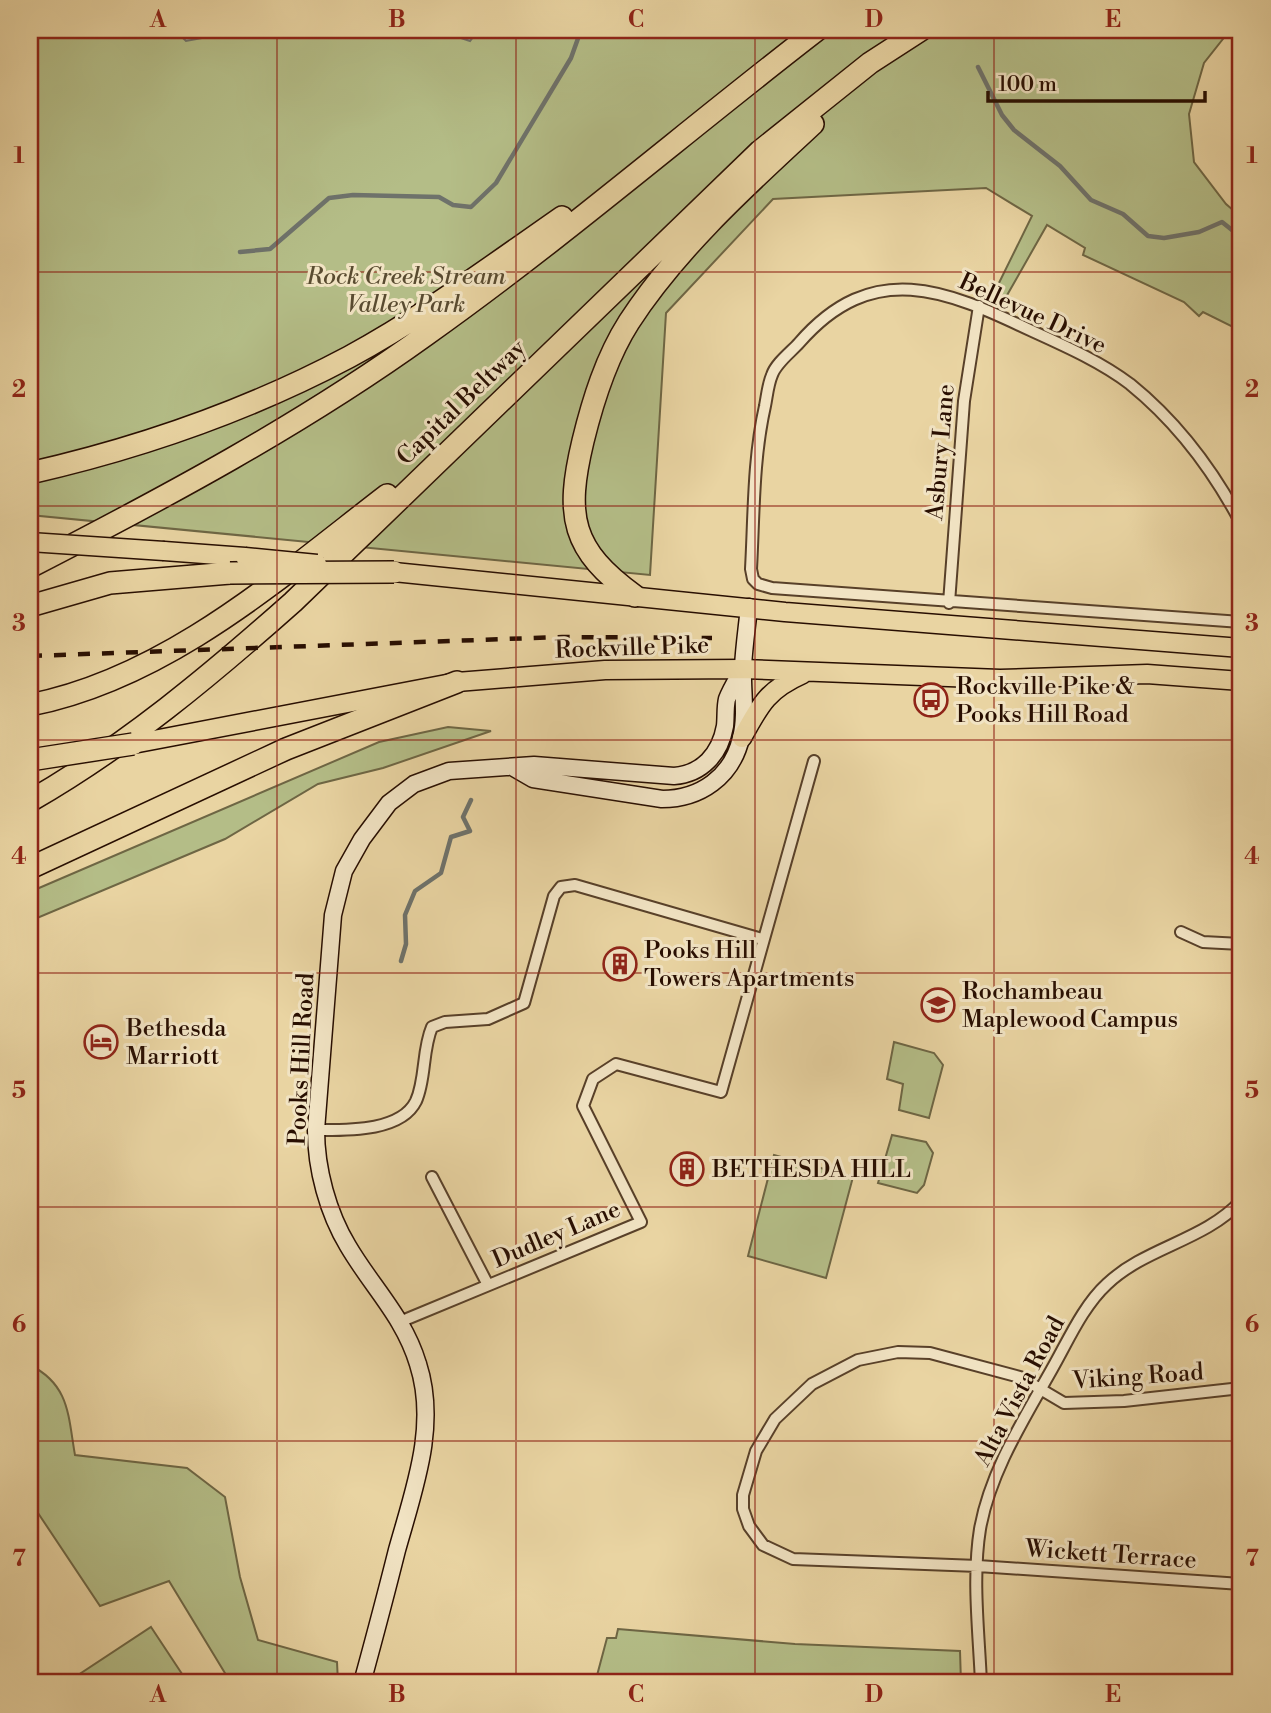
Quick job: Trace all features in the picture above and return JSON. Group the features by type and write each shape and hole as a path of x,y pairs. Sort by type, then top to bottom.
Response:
{"highway":[{"path":"30,567 219,468 333,398 426,336 570,228 817,30"},
{"path":"635,596 606,575 592,558 580,538 574,517 578,462 596,392 611,355 628,323 652,291 772,162 922,30"},
{"name":"Capital Beltway","path":"30,801 138,731 213,673 293,602 760,151 870,63 922,30"},
{"path":"30,473 145,443 250,403 348,357 503,258 719,108"},
{"path":"30,705 104,682 161,655 223,619 466,433"},
{"path":"30,606 110,583 230,573 394,572"},
{"path":"30,868 286,749 457,682"},
{"path":"31,754 132,744"}],"main road":[{"name":"Rockville Pike","path":"30,542 245,557 945,626 1241,648"},
{"name":"Rockville Pike","path":"132,744 457,682 605,670 743,669 1000,679 1147,674 1241,681"},
{"path":"741,738 762,701 774,688 807,673"}],"street":[{"name":"Bellevue Drive","path":"948,603 779,589 758,584 753,579 751,569 758,437 772,374 818,320 866,295 890,289 932,290 979,306 1072,350 1128,383 1179,430 1221,485 1241,523"},
{"name":"Asbury Lane","path":"948,603 964,401 979,306"},
{"path":"948,603 1241,622"},
{"name":"Pooks Hill Road","path":"514,768 533,779 662,799 680,799 700,793 719,779 733,760 741,738 743,669 749,607"},
{"name":"Pooks Hill Road","path":"362,1683 423,1454 426,1404 419,1365 402,1321 348,1247 334,1219 318,1163 316,1130 333,915 344,871 389,803 414,784 449,771 534,765 686,775 701,768 714,755 723,732 727,700 743,669"},
{"name":"Dudley Lane","path":"402,1321 640,1222 583,1106 593,1079 616,1064 721,1093 814,761"},
{"path":"316,1130 394,1122 416,1100 426,1041 432,1027 444,1022 488,1019 524,1003 554,897 561,887 575,885 762,939"},
{"path":"1181,932 1203,942 1241,944"},
{"path":"432,1177 488,1285"},
{"name":"Alta Vista Road","path":"981,1683 978,1566 980,1529 996,1474 1041,1389 1082,1317 1105,1286 1138,1259 1193,1236 1229,1214 1241,1201"},
{"name":"Viking Road","path":"978,1566 793,1559 763,1545 748,1526 743,1509 743,1495 756,1451 775,1419 812,1384 858,1360 898,1352 929,1353 1020,1377 1064,1403 1124,1401 1241,1388"},
{"name":"Wickett Terrace","path":"978,1566 1241,1584"}],"green space":[{"name":"Rock Creek Stream Valley Park","path":"30,30 1230,30 1204,63 1189,114 1194,162 1226,204 1241,217 1241,331 1203,312 1199,316 1184,302 1083,255 1085,248 1047,225 1006,297 994,293 1032,216 986,188 773,199 666,313 650,575 30,515"},
{"path":"448,727 491,731 383,768 318,784 225,839 30,921 30,892 379,742"},
{"path":"894,1042 934,1053 943,1065 929,1118 899,1110 903,1084 887,1079"},
{"path":"892,1135 926,1142 933,1153 924,1185 917,1193 878,1183"},
{"path":"774,1155 853,1177 826,1278 748,1256"},
{"path":"30,1365 53,1382 60,1392 68,1415 75,1455 187,1468 225,1497 240,1577 258,1640 337,1662 338,1683 231,1683 169,1581 100,1606 30,1501"},
{"path":"151,1627 188,1683 66,1683"},
{"path":"618,1629 795,1644 960,1651 961,1683 595,1683 607,1638 616,1638"}],"water":[{"path":"115,30 246,30 186,41 183,38 138,38"},
{"path":"437,30 502,30 495,35 474,36 470,41"}],"waterway":[{"path":"240,252 270,249 329,198 353,195 439,197 453,205 471,207 496,183 571,58 581,30"},
{"path":"978,67 1002,115 1014,130 1060,166 1091,200 1123,214 1148,236 1164,238 1199,232 1222,222 1237,234 1241,242"},
{"path":"401,961 406,944 405,915 415,891 441,873 451,837 470,831 463,817 471,800"}],"railway":[{"path":"30,656 562,637 712,638"}],"place":[{"name":"Rockville Pike & Pooks Hill Road","path":"931,700"},
{"name":"Pooks Hill Towers Apartments","path":"620,964"},
{"name":"Rochambeau Maplewood Campus","path":"938,1005"},
{"name":"Bethesda Marriott","path":"101,1042"},
{"name":"BETHESDA HILL","path":"687,1169"}]}
